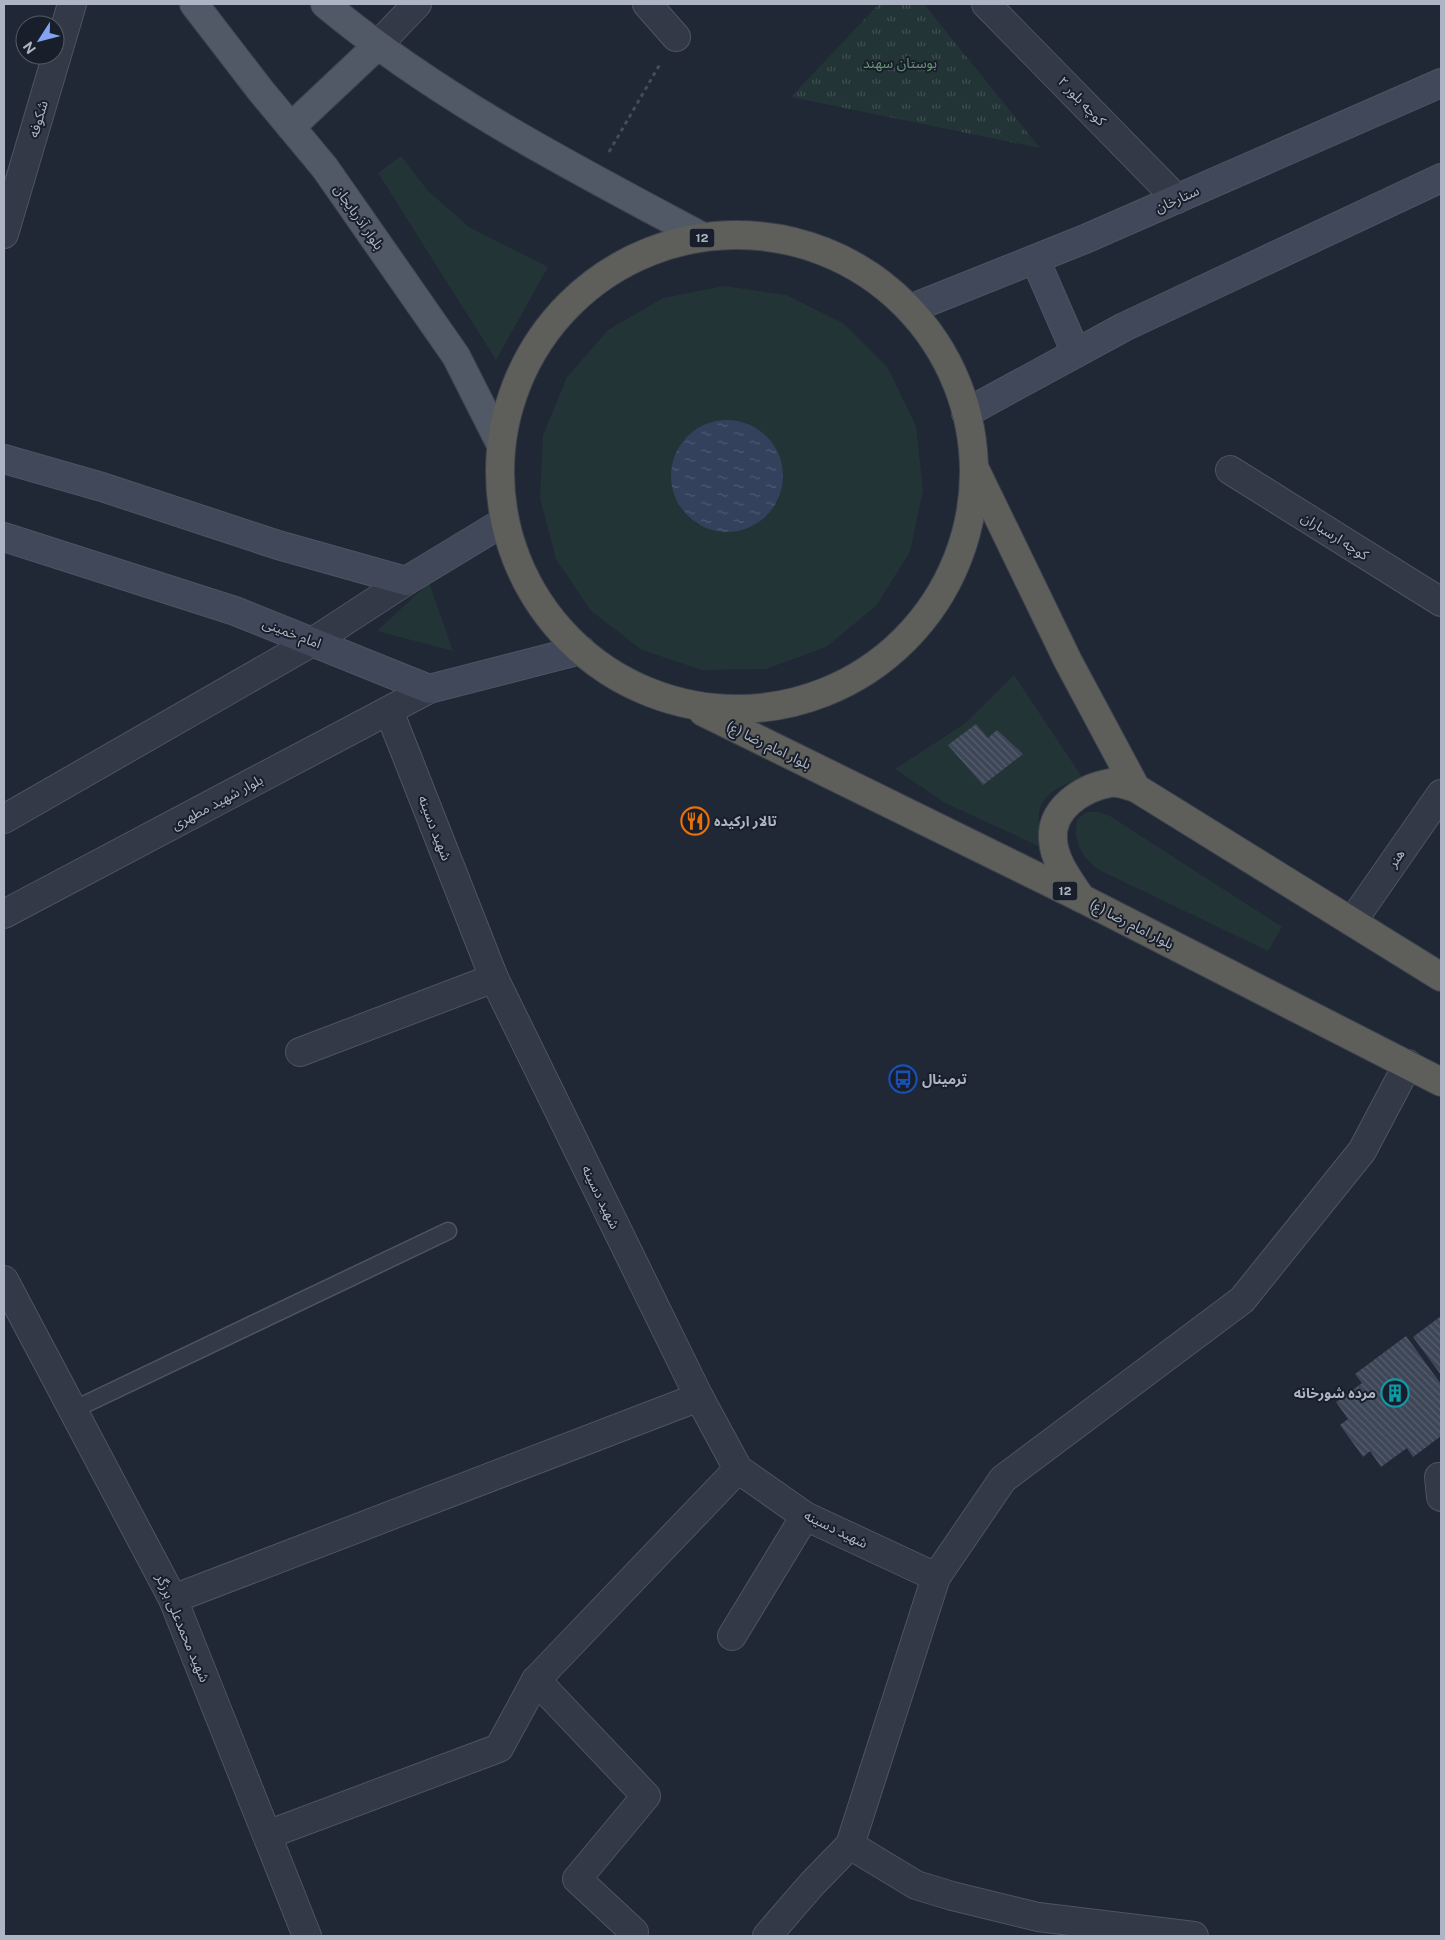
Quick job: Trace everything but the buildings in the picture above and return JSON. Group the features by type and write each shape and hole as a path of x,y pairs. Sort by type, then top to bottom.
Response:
{"highway":[{"name":"12","path":"740,235 776,238 812,248 846,262 880,283 910,309 947,363 966,413 974,466 971,509 961,551 943,590 918,625 888,656 852,680 814,697 771,707 728,710 686,704 645,691 611,673 581,650 554,623 532,592 516,558 505,521 500,483 501,445 509,407 522,371 542,337 566,306 595,281 628,261 664,246 703,237 740,235"},
{"name":"12","path":"974,466 1068,661 1136,788"},
{"name":"بلوار امام رضا (ع)","path":"686,704 1081,898 1441,1082"},
{"path":"1081,898 1055,854 1053,826 1060,810 1084,792 1112,783 1136,788 1441,977"}],"main road":[{"name":"بلوار آذربایجان","path":"194,4 325,168 456,356 501,445"},
{"name":"12","path":"325,4 377,46 501,127 703,237"},
{"path":"291,127 377,46"},
{"name":"ستارخان","path":"910,309 1177,199 1441,83"},
{"path":"966,413 1124,327 1441,178"},
{"path":"1035,259 1076,353"},
{"path":"4,459 102,487 261,540 406,581 505,521"},
{"name":"امام خمینی","path":"4,537 235,611 429,688"},
{"path":"429,688 581,650"}],"street":[{"name":"شکوفه","path":"4,234 72,4"},
{"path":"377,46 417,4"},
{"path":"647,4 676,37"},
{"name":"کوچه بلور ۲","path":"986,4 1177,199"},
{"name":"کوچه ارسباران","path":"1230,470 1441,602"},
{"path":"4,819 314,641 406,581"},
{"name":"بلوار شهید مطهری","path":"4,914 389,711 429,688"},
{"name":"شهید دسینه","path":"389,711 494,978 699,1397 738,1468 805,1516 936,1577"},
{"name":"هنر","path":"1352,922 1441,794"},
{"path":"300,1052 494,978"},
{"path":"767,1936 812,1884 850,1845 936,1577 1003,1479 1242,1300 1362,1151 1408,1064"},
{"name":"شهید محمدعلی برزگر","path":"4,1280 173,1599 307,1936"},
{"path":"173,1599 699,1397"},
{"path":"267,1835 499,1748 536,1680 738,1468"},
{"path":"732,1636 805,1516"},
{"path":"536,1680 646,1796 577,1879 634,1932 630,1936"},
{"path":"850,1845 916,1885 952,1896 1038,1917 1194,1936"}],"lane":[{"path":"73,1410 448,1231"}],"path":[{"path":"594,178 676,37"}],"green space":[{"name":"بوستان سهند","path":"879,4 924,4 1040,148 791,97"},
{"path":"401,156 428,191 469,227 548,267 496,360 378,173"},
{"path":"724,286 786,295 843,323 888,368 916,426 923,490 910,552 876,606 826,647 766,669 702,670 642,650 591,611 556,559 540,498 543,435 567,377 608,330 663,298","holes":["728,420 747,423 782,464 783,483 778,501 767,516 698,525 684,513 675,497 710,423"]},
{"path":"429,583 453,651 377,631"},
{"path":"1014,675 1082,777 1057,789 1042,803 1039,811 1039,822 1045,849 945,803 895,769 964,724"},
{"path":"1086,812 1099,812 1110,816 1282,927 1268,951 1099,870 1087,860 1077,842 1077,820"}],"water":[{"path":"727,420 748,424 767,436 779,455 783,476 779,497 767,516 748,528 727,532 706,528 687,516 675,497 671,476 675,455 687,436 706,424"}],"place":[{"name":"تالار ارکیده","path":"695,821"},
{"name":"ترمینال","path":"903,1079"},
{"name":"مرده شورخانه","path":"1395,1393"}]}
